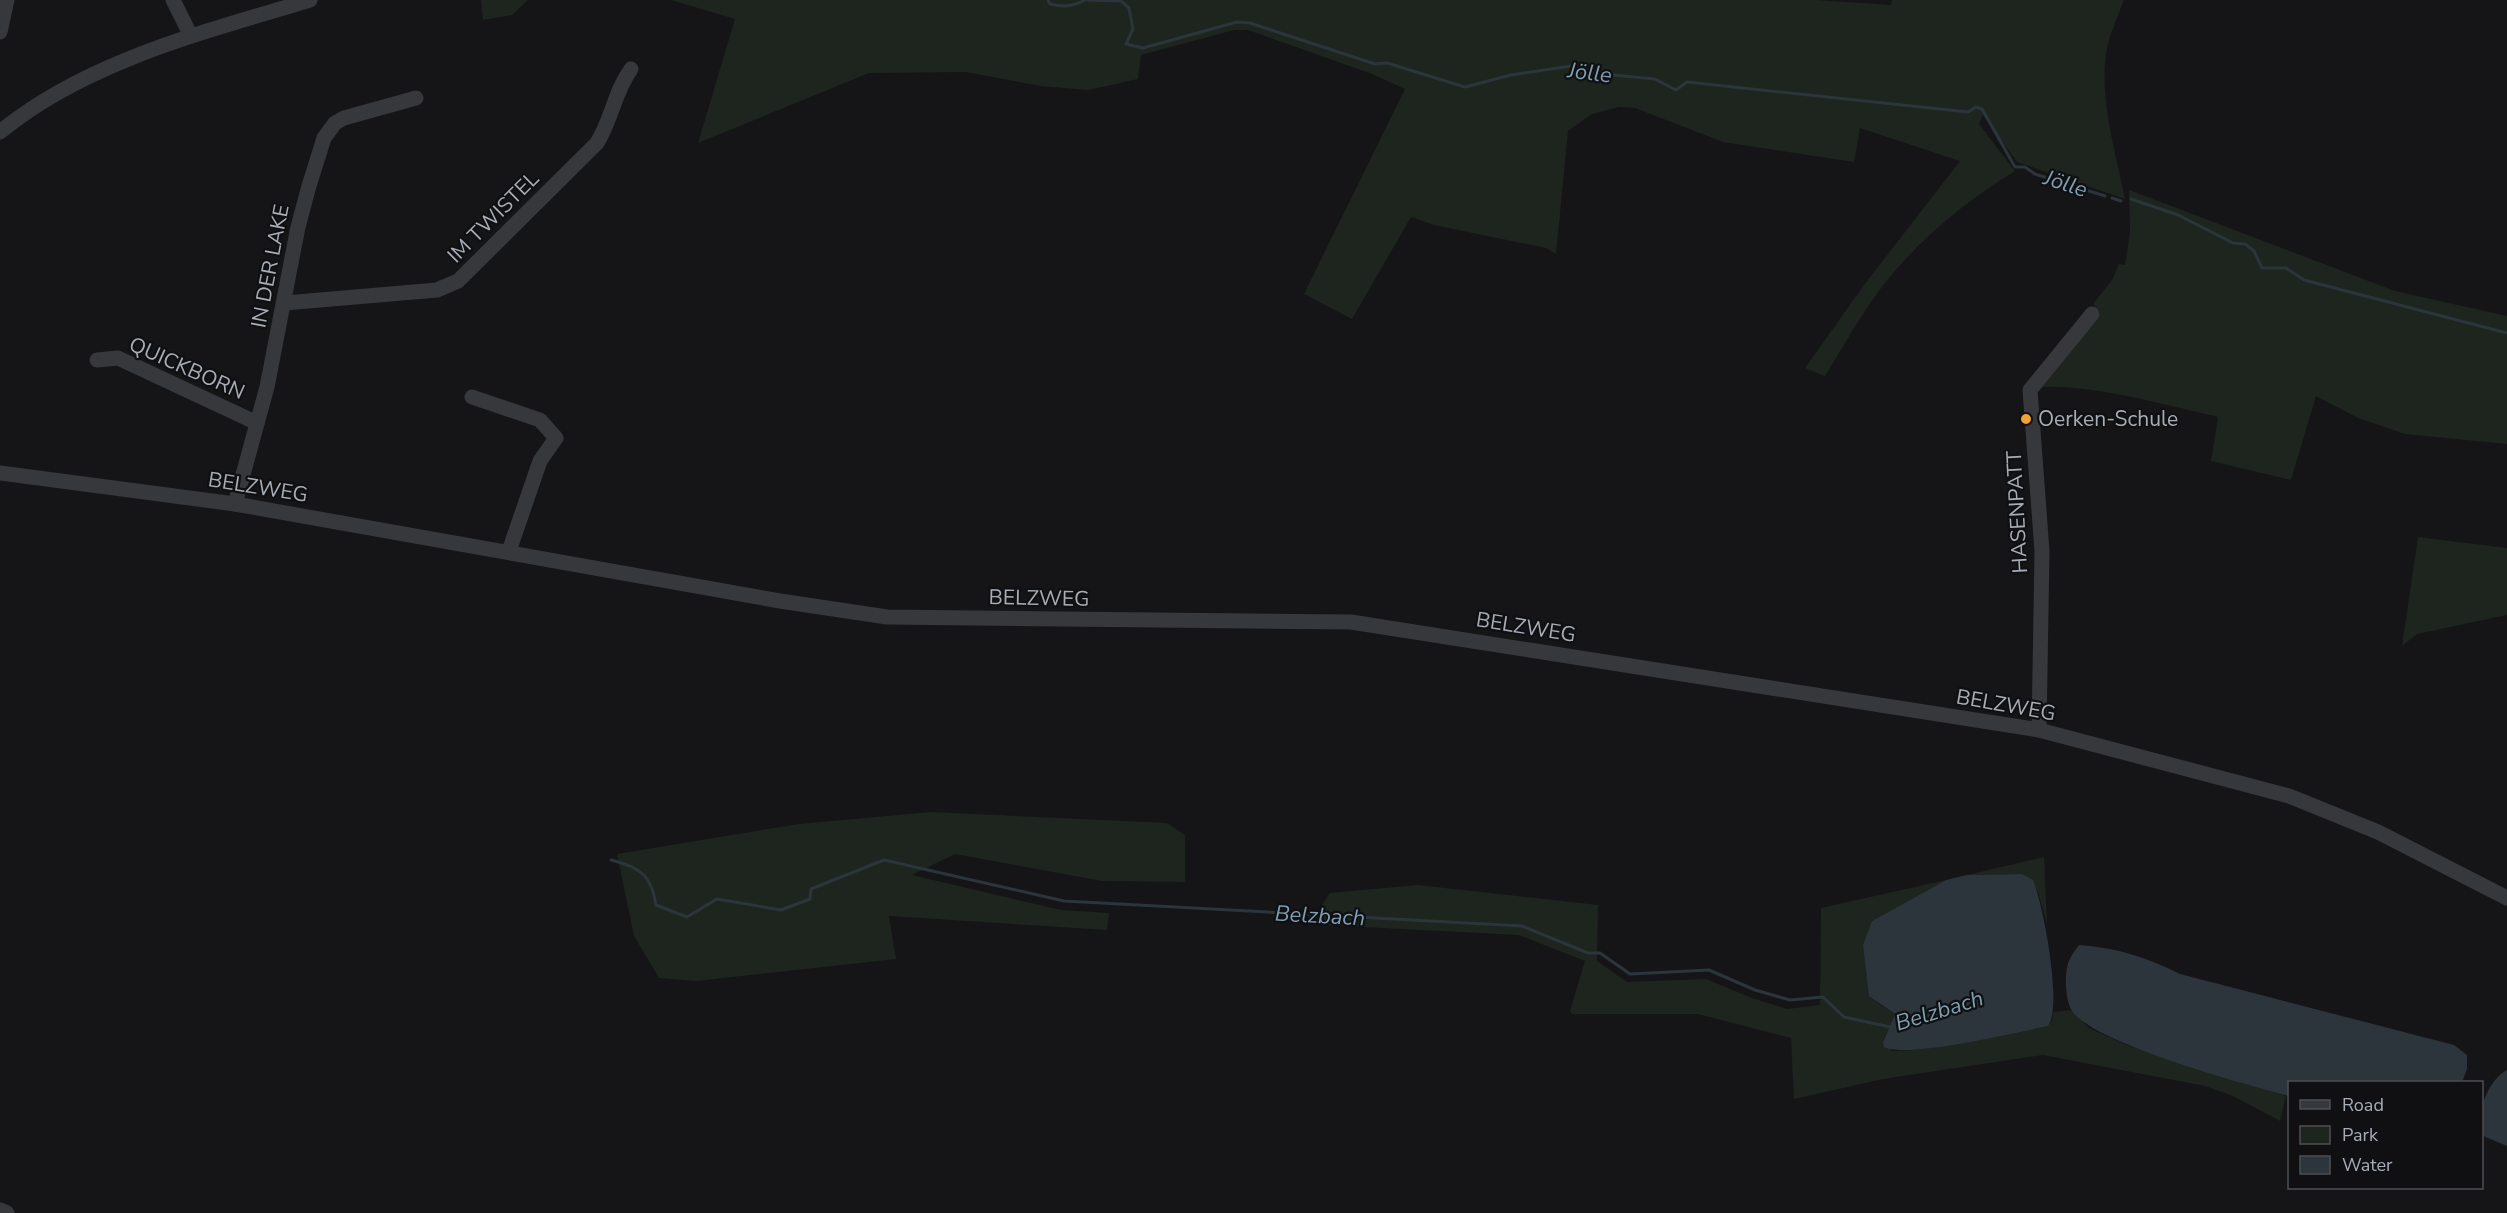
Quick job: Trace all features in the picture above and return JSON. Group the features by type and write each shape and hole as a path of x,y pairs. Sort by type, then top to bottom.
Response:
{"street":[{"path":"0,32 7,0"},
{"path":"173,0 191,36"},
{"path":"0,132 19,116 101,71 191,36 310,0"},
{"name":"IM TWISTEL","path":"285,303 437,290 458,281 597,143 605,130 618,87 631,69"},
{"name":"IN DER LAKE","path":"235,504 285,303 298,227 329,129 344,118 416,98"},
{"name":"HASENPATT","path":"2039,730 2042,551 2030,390 2092,314"},
{"name":"QUICKBORN","path":"97,360 118,358 257,423"},
{"path":"472,397 540,420 556,438 540,461 509,551"},
{"name":"BELZWEG","path":"0,473 235,504 780,601 887,617 1324,621 1384,625 2039,730 2289,796 2378,832 2507,898"},
{"path":"0,1210 6,1213"}],"green space":[{"path":"481,0 528,0 512,15 483,20"},
{"path":"671,0 1817,0 1891,5 1892,0 2124,0 2107,48 2105,86 2109,124 2125,199 2017,162 1983,115 1979,124 2015,171 1951,217 1907,257 1875,296 1825,376 1805,368 1864,285 1960,161 1860,128 1854,162 1723,142 1635,108 1619,107 1592,114 1568,131 1556,254 1546,248 1434,225 1411,217 1352,319 1304,294 1405,89 1372,74 1248,30 1234,30 1141,55 1138,79 1089,90 1040,86 966,72 869,73 698,143 735,19"},
{"path":"2129,190 2395,291 2507,316 2507,444 2405,434 2358,418 2316,396 2291,480 2211,461 2218,417 2106,392 2038,387 2100,313 2093,304 2112,280 2119,264 2125,265 2130,232"},
{"path":"2418,537 2507,548 2507,615 2417,634 2402,646"},
{"path":"931,812 1167,823 1185,835 1185,882 1102,881 955,854 912,875 1061,910 1109,913 1107,930 889,916 896,959 696,981 659,978 634,936 617,854 799,824"},
{"path":"2044,857 2047,924 2038,892 2022,874 1967,875"},
{"path":"1946,880 1872,921 1878,1003 1895,1014 1883,1041 1892,1051 1917,1050 2048,1026 2053,1012 2071,1010 2089,1028 2129,1046 2286,1096 2280,1121 2233,1096 2205,1086 2043,1055 1883,1079 1794,1099 1791,1038 1698,1014 1572,1014 1570,1011 1585,961 1519,935 1324,925 1322,905 1330,893 1418,885 1598,905 1597,961 1627,982 1706,979 1752,998 1787,1009 1820,1005 1821,908"}],"water":[{"path":"2022,874 2033,880 2042,910 2050,954 2053,998 2052,1015 2048,1026 1915,1050 1896,1050 1884,1047 1883,1042 1895,1014 1869,996 1863,945 1872,921 1946,880 1967,875"},
{"path":"2079,945 2131,954 2180,974 2454,1045 2467,1055 2467,1069 2462,1081 2288,1081 2288,1096 2240,1083 2139,1049 2086,1023 2072,1011 2067,993 2066,972 2073,953"},
{"path":"2507,1070 2507,1146 2483,1136 2484,1099 2500,1075"}],"waterway":[{"name":"Jölle","path":"1048,0 1050,4 1063,6 1085,0"},
{"name":"Jölle","path":"1088,0 1121,1 1129,8 1133,29 1126,44 1143,48 1237,22 1250,23 1375,64 1387,63 1465,87 1511,75 1571,66 1581,72 1655,79 1676,90 1687,82 1968,112 1976,107 1982,109 2015,167 2025,167 2035,174 2105,196"},
{"name":"Jölle","path":"2112,198 2121,201"},
{"name":"Jölle","path":"2131,199 2178,215 2233,243 2245,244 2254,251 2262,268 2286,268 2304,280 2507,333"},
{"name":"Belzbach","path":"611,860 636,869 642,874 651,886 656,905 687,917 717,899 781,910 810,899 811,889 884,860 1064,901 1522,926 1588,953 1600,953 1630,974 1709,970 1755,990 1790,1000 1823,997 1844,1017 1890,1027 1894,1025"}],"place":[{"name":"Oerken-Schule","path":"2026,419"}]}
